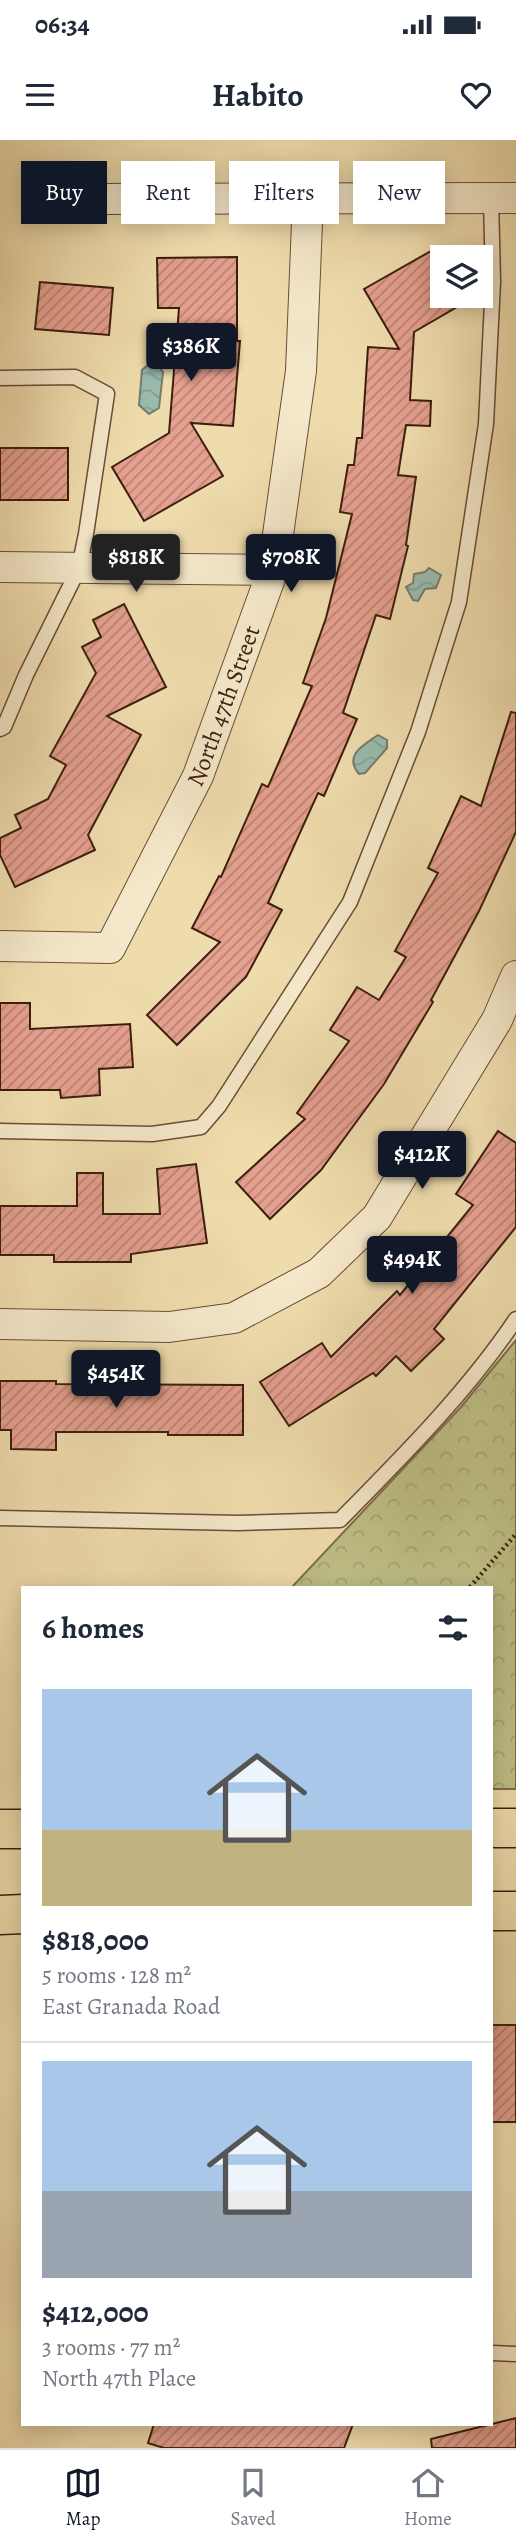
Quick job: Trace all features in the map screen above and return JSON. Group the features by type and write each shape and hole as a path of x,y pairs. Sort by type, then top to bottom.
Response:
{"main road":[{"path":"493,1828 516,1828"},
{"path":"0,1829 21,1829"},
{"path":"493,1911 516,1911"},
{"path":"0,1915 21,1914"}],"street":[{"path":"107,199 229,198"},
{"path":"339,198 504,198"},
{"name":"North 47th Street","path":"0,946 110,948 198,776 273,570 301,371 307,224"},
{"path":"0,567 273,570"},
{"path":"0,1324 169,1327 234,1318 319,1273 377,1217 497,1020 516,976"}],"lane":[{"path":"0,1131 152,1134 201,1126 219,1106 350,902 418,732 459,602 485,424 492,282 504,198"},
{"path":"0,378 75,377 107,394 79,568 26,675 4,727 0,729"},
{"path":"0,1518 239,1523 340,1520 389,1470 494,1352 516,1318"},
{"path":"493,2354 516,2354"}],"path":[{"path":"471,1586 516,1534"}],"green space":[{"path":"516,1340 516,1789 493,1789 493,1586 293,1586 461,1407"}],"water":[{"path":"150,363 157,364 163,372 159,408 149,414 139,405 142,370"},
{"path":"429,568 441,575 436,588 425,589 418,601 413,600 406,587 413,583 414,574 425,572"},
{"path":"378,735 387,740 387,748 365,773 359,774 353,761 354,756"}],"building":[{"path":"430,252 430,308 455,308 414,332 410,400 431,401 430,426 406,425 398,475 416,477 406,545 408,546 390,619 376,615 343,713 357,719 324,796 318,793 268,903 282,910 246,977 177,1045 147,1015 220,942 192,928 219,876 221,877 262,784 268,787 312,686 303,683 326,618 352,514 340,512 348,465 354,465 357,438 362,438 368,347 399,349 364,289"},
{"path":"237,257 237,341 240,341 233,426 191,423 223,476 144,521 112,467 169,433 179,308 158,308 157,258"},
{"path":"40,282 113,288 109,335 35,329"},
{"path":"0,448 68,448 68,500 0,500"},
{"path":"124,604 166,687 107,716 141,735 88,835 95,850 15,887 0,855 0,838 21,828 15,815 48,799 66,765 50,756 96,673 82,647 101,637 93,620"},
{"path":"511,712 516,713 516,832 479,911 431,1000 433,1002 384,1084 321,1170 270,1219 236,1182 305,1119 297,1113 349,1041 330,1030 357,987 379,1000 406,957 395,951 438,873 428,868 461,796 481,806"},
{"path":"0,1003 30,1003 30,1029 130,1024 133,1067 99,1069 100,1095 61,1098 60,1090 0,1090"},
{"path":"498,1131 516,1143 516,1227 434,1329 444,1339 411,1371 396,1356 376,1376 373,1373 289,1426 260,1382 322,1343 331,1357 397,1291 400,1295 473,1205 456,1194"},
{"path":"196,1164 207,1243 131,1254 131,1262 54,1262 54,1255 0,1255 0,1206 77,1206 77,1173 103,1173 103,1214 160,1214 157,1169"},
{"path":"0,1381 243,1385 243,1435 56,1432 56,1450 11,1449 11,1430 0,1430"},
{"path":"493,2025 516,2025 516,2122 493,2122"},
{"path":"516,2418 516,2448 432,2448 431,2439 493,2426 493,2424"},
{"path":"153,2426 352,2426 344,2448 164,2448 148,2443"}]}
